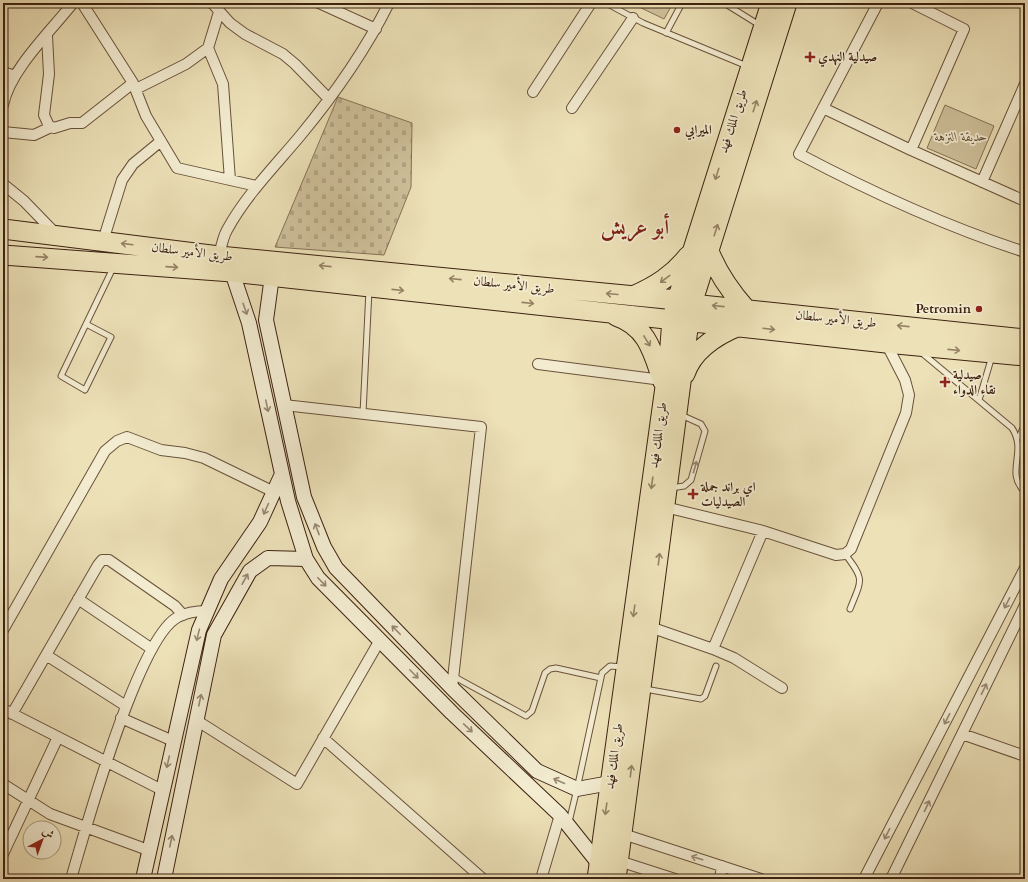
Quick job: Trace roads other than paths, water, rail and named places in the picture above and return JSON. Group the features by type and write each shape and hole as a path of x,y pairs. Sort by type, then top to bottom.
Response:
{"highway":[{"name":"طريق الملك فهد","path":"598,871 626,668 669,386 683,311 750,67 771,3"},
{"name":"طريق الملك فهد","path":"700,251 787,3"},
{"name":"طريق الأمير سلطان","path":"3,229 219,256 632,296 683,311"},
{"path":"605,312 628,320 639,330 656,359 669,386 688,367 699,352 720,334 743,318 732,294 700,251 656,286 632,296"},
{"name":"طريق الأمير سلطان","path":"3,254 232,272 605,312 683,311 743,318 1025,339"},
{"name":"طريق الأمير سلطان","path":"743,318 886,343 1025,356"},
{"name":"طريق الملك فهد","path":"618,870 677,414 669,386"}],"street":[{"path":"3,106 6,93 15,76 72,3"},
{"path":"82,3 134,86 146,116 177,168 257,186"},
{"path":"212,3 219,12 245,34 283,54 295,64 329,99"},
{"path":"320,3 376,29"},
{"path":"219,256 226,230 257,186 329,99 376,29 389,3"},
{"path":"532,92 591,3"},
{"path":"878,3 799,154 861,187 990,241 1025,252"},
{"path":"911,150 964,29 912,3"},
{"path":"3,132 34,135 51,127 54,128 70,123 82,123 134,86 186,64 208,48 219,12"},
{"path":"572,108 632,18"},
{"path":"47,36 49,74 44,114 46,122 51,127"},
{"path":"208,48 223,84 230,180"},
{"path":"3,72 15,76"},
{"path":"982,182 1025,84"},
{"path":"823,108 911,150 1025,201"},
{"path":"103,241 122,180 133,164 161,141"},
{"path":"3,184 24,201 57,235"},
{"path":"232,272 249,323 288,501 306,558 318,578 440,700 564,820 598,871"},
{"path":"272,276 266,320 284,405 304,497 324,547 333,563 452,682 537,771 577,789 610,783"},
{"path":"665,507 763,531 836,556 845,554 851,549 906,412 909,395 905,380 886,343"},
{"path":"538,364 669,386"},
{"path":"259,368 276,365"},
{"path":"284,405 481,426 452,682 440,700"},
{"path":"3,630 105,451 117,441 127,437 161,450 185,453 204,458 274,492"},
{"path":"143,879 148,850 199,630 221,579 260,522 282,474"},
{"path":"713,649 763,531"},
{"path":"164,879 214,634 250,572 268,558 306,558"},
{"path":"162,790 8,711 46,654 102,560 109,560 175,606 183,615"},
{"path":"864,879 1025,568"},
{"path":"78,599 152,649"},
{"path":"891,879 1025,605"},
{"path":"71,879 86,826 121,718 152,649 167,626 177,617 207,610"},
{"path":"650,627 734,658 782,688"},
{"path":"196,720 298,784 380,640"},
{"path":"46,654 126,706"},
{"path":"121,718 173,741"},
{"path":"962,734 1025,756"},
{"path":"3,854 58,737"},
{"path":"323,738 483,879"},
{"path":"3,784 27,801 50,814 148,850"},
{"path":"541,879 564,820"},
{"path":"623,834 761,879"},
{"path":"720,879 722,866"},
{"path":"618,870 675,879"}],"lane":[{"path":"606,3 632,18 750,67"},
{"path":"666,33 682,3"},
{"path":"724,3 763,27"},
{"path":"86,324 111,337 85,390 61,376 86,324 116,263"},
{"path":"363,413 370,287"},
{"path":"914,346 1012,428 1019,437 1021,446 1016,476 1018,484 1025,492"},
{"path":"979,400 993,353"},
{"path":"668,488 684,486 691,480 705,431 701,424 677,414"},
{"path":"1019,437 1025,424"},
{"path":"845,554 857,570 861,582 850,609"},
{"path":"564,820 577,789 601,678 605,669 610,666 626,668"},
{"path":"642,689 701,699 705,696 716,666"},
{"path":"452,682 526,716 532,712 545,673 550,669 556,668 601,678"}],"place":[{"name":"صيدلية النهدي","path":"810,57"},
{"name":"الميرابي","path":"677,130"},
{"name":"Petromin","path":"979,309"},
{"name":"صيدلية نقاء الدواء","path":"945,382"},
{"name":"اي براند جملة الصيدليات","path":"693,494"}],"district":[{"name":"أبو عريش","path":"635,227"}],"park label":[{"name":"حديقة النزهة","path":"961,137"}]}
